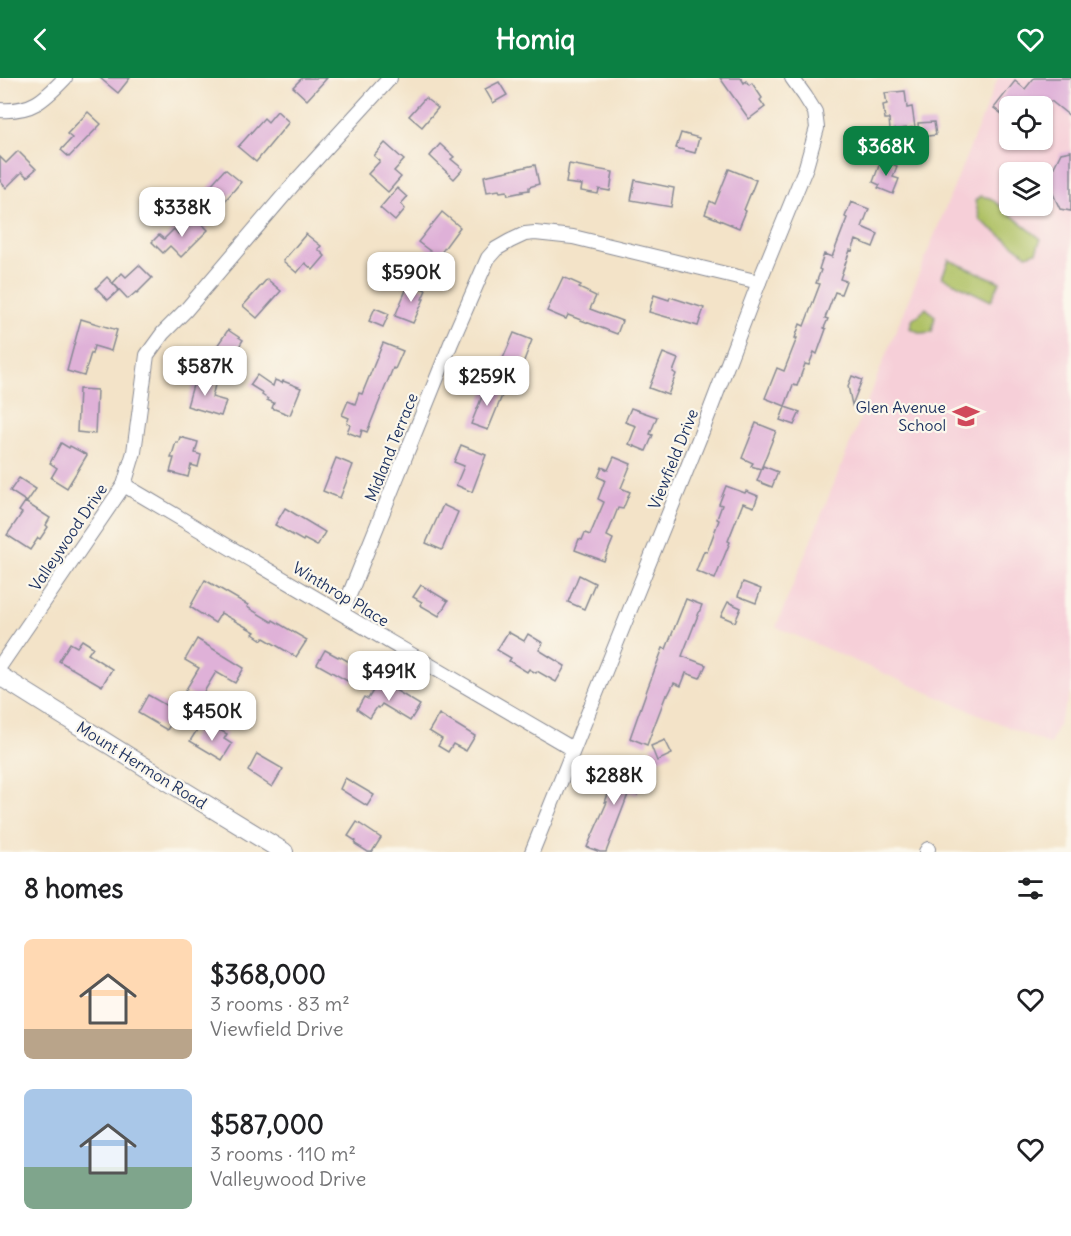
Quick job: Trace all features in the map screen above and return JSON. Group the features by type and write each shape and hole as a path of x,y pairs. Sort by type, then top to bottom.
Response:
{"main road":[{"name":"Mount Hermon Road","path":"0,676 284,852"}],"street":[{"path":"0,110 14,111 35,105 65,78"},
{"name":"Valleywood Drive","path":"0,666 124,485 134,452 147,355 163,333 186,310 297,180 390,78"},
{"name":"Viewfield Drive","path":"532,852 806,167 817,128 815,112 792,78"},
{"name":"Midland Terrace","path":"342,613 451,343 488,258 496,249 525,234 535,232 563,236 759,282"},
{"name":"Winthrop Place","path":"124,485 342,613 382,639 573,749"}],"shaded area":[{"name":"Glen Avenue School","path":"998,78 1071,78 1071,692 1050,745 776,627"}],"green space":[{"path":"980,196 990,198 999,205 999,216 1012,216 1041,239 1036,252 1027,255 980,220 975,201"},
{"path":"949,260 1000,282 991,301 942,277"},
{"path":"926,308 935,316 932,332 921,333 910,328 913,318"}],"building":[{"path":"100,78 130,78 118,93"},
{"path":"302,78 327,78 307,100 293,87"},
{"path":"720,78 741,78 744,83 746,81 749,85 752,83 765,107 749,119"},
{"path":"1034,78 1071,78 1071,117 1053,103 1053,96 1003,96 1015,81 1025,89"},
{"path":"499,82 507,95 493,103 485,89"},
{"path":"905,91 907,108 912,107 915,127 890,130 889,119 885,119 883,105 887,104 885,93"},
{"path":"425,98 438,108 422,127 409,116"},
{"path":"999,102 999,112 994,108"},
{"path":"277,111 289,122 256,162 238,147 264,118 268,122"},
{"path":"88,112 101,124 69,157 61,150 72,138 67,134"},
{"path":"934,122 936,135 919,137 918,123"},
{"path":"681,133 699,138 695,153 676,148"},
{"path":"385,143 404,160 394,171 401,177 388,192 368,174 380,161 374,156"},
{"path":"440,144 454,157 451,159 463,169 454,179 430,156"},
{"path":"18,151 36,169 27,177 22,172 6,188 0,181 0,157 6,163"},
{"path":"1071,151 1071,211 1060,209 1053,194 1053,169 1061,153"},
{"path":"881,160 897,166 893,177 899,179 893,194 878,188 880,185 873,182"},
{"path":"569,164 613,172 610,191 599,189 598,194 581,191 582,185 566,183"},
{"path":"535,165 539,184 529,187 529,190 508,195 507,191 487,192 484,176"},
{"path":"225,169 241,182 218,209 202,195"},
{"path":"729,169 756,180 739,228 705,214 710,201 715,204"},
{"path":"635,180 674,188 671,207 631,200"},
{"path":"397,188 407,197 401,204 405,209 395,221 380,208"},
{"path":"851,202 869,209 862,227 878,234 873,247 856,240 852,251 850,250 840,279 846,281 841,294 835,292 825,318 828,319 824,328 826,329 817,354 814,352 809,365 805,364 797,386 793,385 785,406 765,398 777,368 784,371 800,324 804,326 820,284 816,283 824,254 832,257"},
{"path":"442,212 460,227 438,257 418,242"},
{"path":"195,217 208,230 181,257 170,246 163,253 152,242 159,235 164,239 174,229 178,234"},
{"path":"306,234 321,246 318,249 325,256 313,270 305,263 297,273 283,261"},
{"path":"139,265 152,278 128,299 113,283 122,273 126,277"},
{"path":"107,277 119,290 108,300 96,288"},
{"path":"563,277 581,285 579,288 596,296 590,309 622,321 617,334 568,315 566,319 547,311"},
{"path":"267,279 281,291 257,318 243,306"},
{"path":"409,283 426,290 413,323 395,316"},
{"path":"654,295 669,300 670,297 704,308 698,326 649,312"},
{"path":"375,308 389,314 383,327 369,321"},
{"path":"81,319 117,330 111,351 94,346 84,376 67,371"},
{"path":"228,330 243,340 236,351 240,354 235,363 230,360 225,369 208,359"},
{"path":"514,333 532,340 520,371 501,363"},
{"path":"383,343 403,351 395,369 393,368 367,432 362,430 360,437 347,432 350,425 347,423 349,418 342,415 348,401 355,404 359,393 362,394"},
{"path":"663,353 678,359 673,372 676,374 668,395 649,388"},
{"path":"196,375 216,381 212,397 226,401 221,416 187,406"},
{"path":"257,375 273,386 275,380 301,388 290,415 272,408 274,403 250,385"},
{"path":"852,376 862,380 852,405 848,386"},
{"path":"487,384 504,391 488,430 471,424"},
{"path":"79,389 97,390 95,434 77,432"},
{"path":"785,407 800,412 794,425 780,420"},
{"path":"631,408 657,417 646,451 629,444 636,426 625,422"},
{"path":"756,423 776,431 761,469 751,466 753,463 742,458"},
{"path":"180,437 198,442 195,453 201,455 198,467 191,465 188,477 170,472 174,458 171,458"},
{"path":"61,443 87,455 67,488 51,478 57,468 50,463"},
{"path":"461,445 486,455 472,492 456,485 464,466 454,462"},
{"path":"614,457 631,464 621,488 630,492 623,509 618,508 607,536 613,539 604,561 575,550 579,539 582,540 585,533 590,535 604,502 598,499 605,480 598,477 602,467 608,470"},
{"path":"336,458 353,465 340,498 323,491"},
{"path":"763,466 778,472 772,487 757,481"},
{"path":"19,478 36,489 27,502 10,491"},
{"path":"726,486 758,496 754,507 743,503 715,579 696,571 704,551 707,552 719,520 717,519 722,505 719,504"},
{"path":"25,502 50,518 46,525 48,527 30,550 7,535 22,513 19,511"},
{"path":"443,505 458,512 442,550 426,543"},
{"path":"285,508 325,532 317,546 275,525"},
{"path":"579,575 595,583 584,609 568,602"},
{"path":"205,580 272,622 273,620 307,640 296,657 264,638 262,640 253,634 255,632 221,613 215,623 190,607"},
{"path":"743,582 761,589 756,603 738,596"},
{"path":"421,585 448,601 439,616 420,605 422,602 413,597"},
{"path":"686,599 702,605 682,656 706,665 700,678 686,673 681,686 674,683 666,695 647,745 630,738 663,648 666,649"},
{"path":"728,602 741,608 735,622 721,616"},
{"path":"508,632 524,641 528,634 543,643 539,650 565,666 556,682 537,671 536,673 529,669 527,672 509,661 511,658 497,650"},
{"path":"197,639 244,668 235,683 216,672 199,700 185,691 199,668 185,660"},
{"path":"82,640 93,647 88,654 112,669 102,686 59,661 70,643 77,647"},
{"path":"325,650 360,668 351,683 317,664"},
{"path":"378,682 420,705 410,721 382,704 379,708 377,707 370,718 357,709 364,697 368,699"},
{"path":"148,695 178,712 167,730 138,713"},
{"path":"439,714 475,736 466,751 453,744 448,752 438,746 442,739 429,731"},
{"path":"200,725 211,732 214,727 227,734 224,739 232,744 222,760 190,741"},
{"path":"665,740 672,754 657,761 651,746"},
{"path":"257,754 283,769 272,787 248,771"},
{"path":"621,760 638,767 633,782 641,785 637,795 629,792 606,852 600,852 587,847 607,802 605,802"},
{"path":"345,778 374,795 367,806 340,789"},
{"path":"357,822 381,838 372,852 355,844 356,841 348,836"}],"place":[{"name":"Glen Avenue School","path":"966,416"}]}
